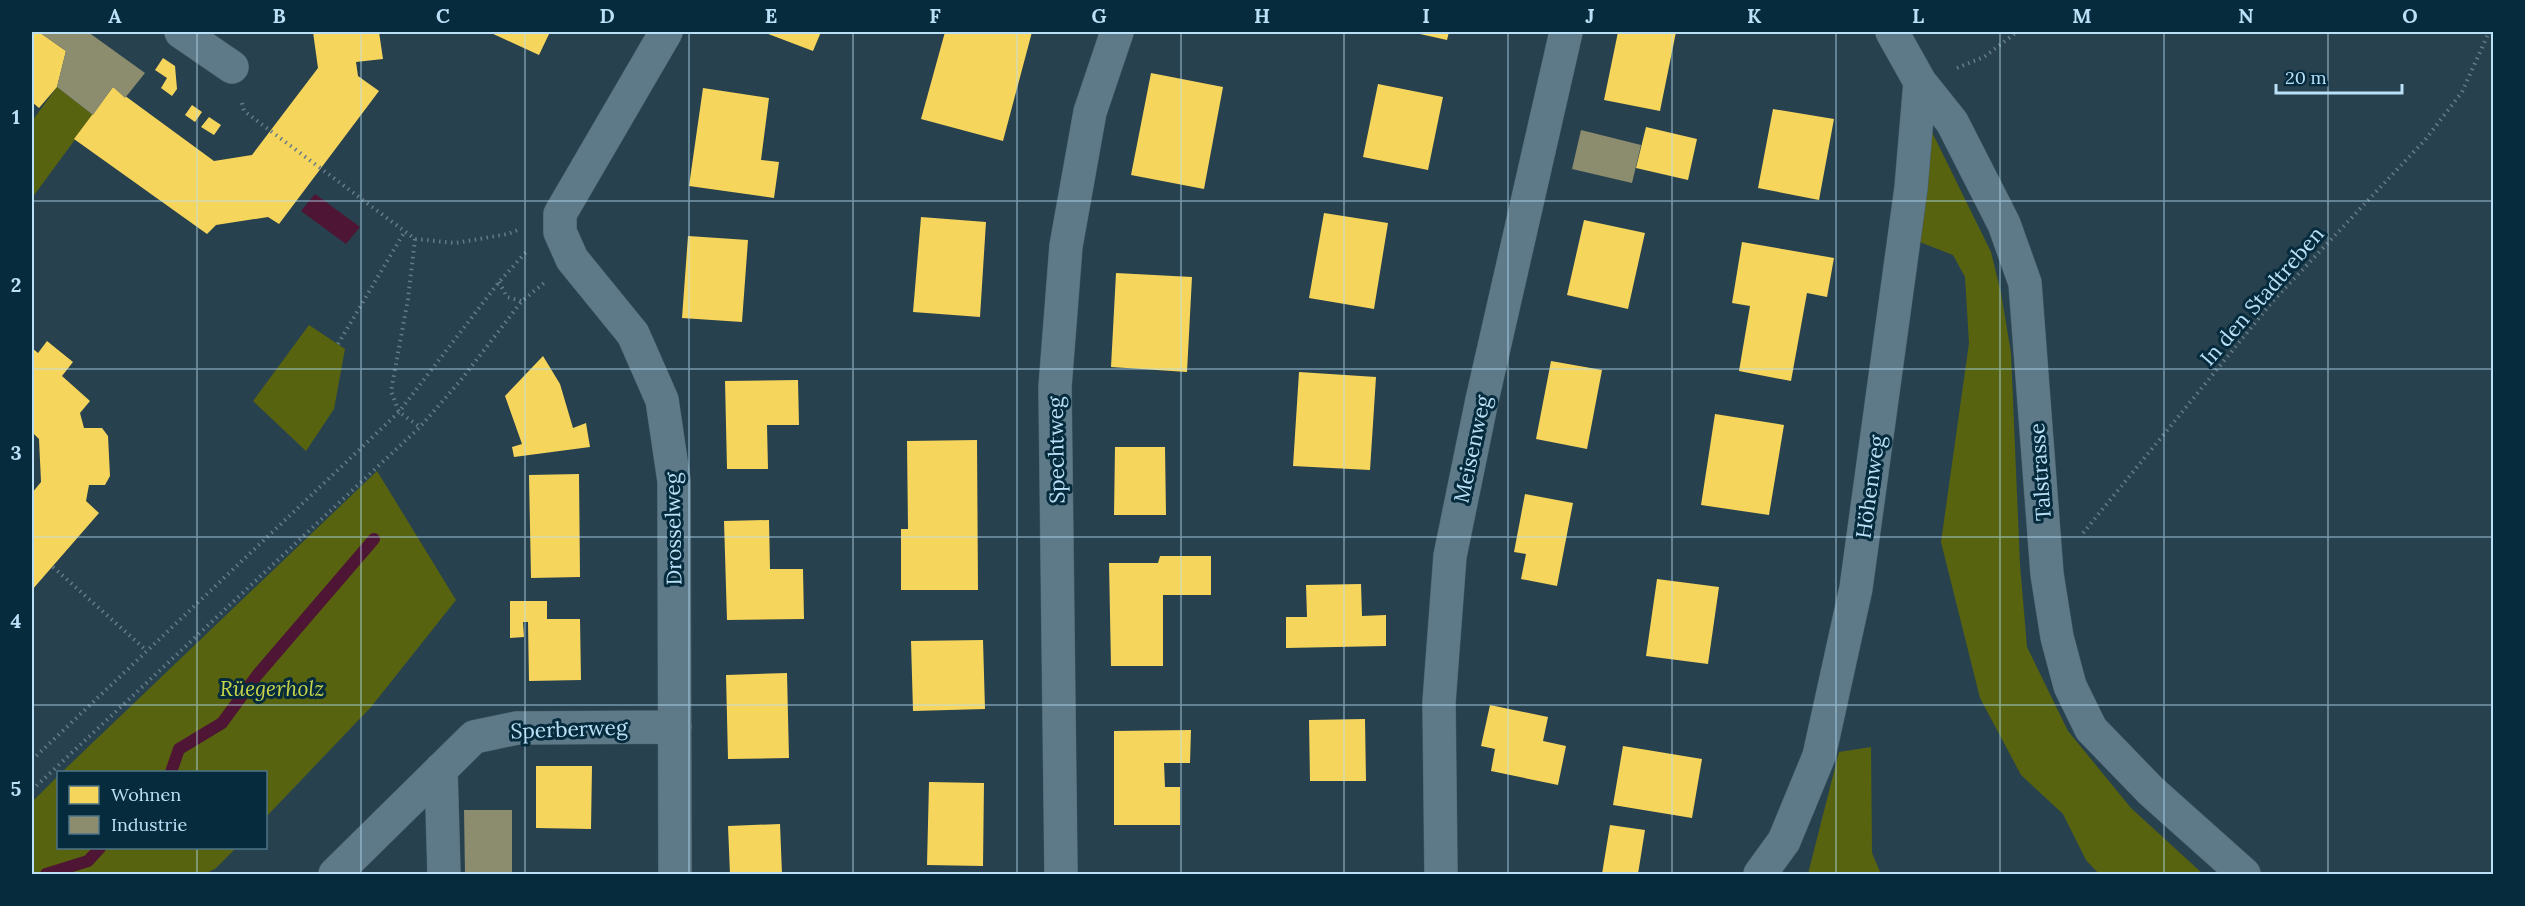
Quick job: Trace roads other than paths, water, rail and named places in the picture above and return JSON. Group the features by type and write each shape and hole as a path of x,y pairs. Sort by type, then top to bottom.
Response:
{"street":[{"path":"182,32 232,67"},
{"name":"Drosselweg","path":"666,32 560,214 560,232 572,259 633,334 662,400 674,482 675,874"},
{"name":"Spechtweg","path":"1061,874 1056,375 1066,246 1090,112 1117,32"},
{"name":"Meisenweg","path":"1441,874 1439,702 1450,556 1482,400 1566,32"},
{"name":"Talstrasse","path":"1892,32 1920,82 1952,122 2004,224 2025,283 2046,574 2057,637 2070,686 2091,729 2151,791 2244,874"},
{"name":"Höhenweg","path":"1760,874 1784,841 1819,756 1856,588 1911,188 1920,82"},
{"name":"Sperberweg","path":"335,874 474,737 517,728 675,727"},
{"path":"441,769 444,874"}],"waterway":[{"path":"171,771 179,749 222,723 258,674 374,539"},
{"path":"46,874 88,861 99,849"}],"park label":[{"name":"Rüegerholz","path":"272,688"}]}
